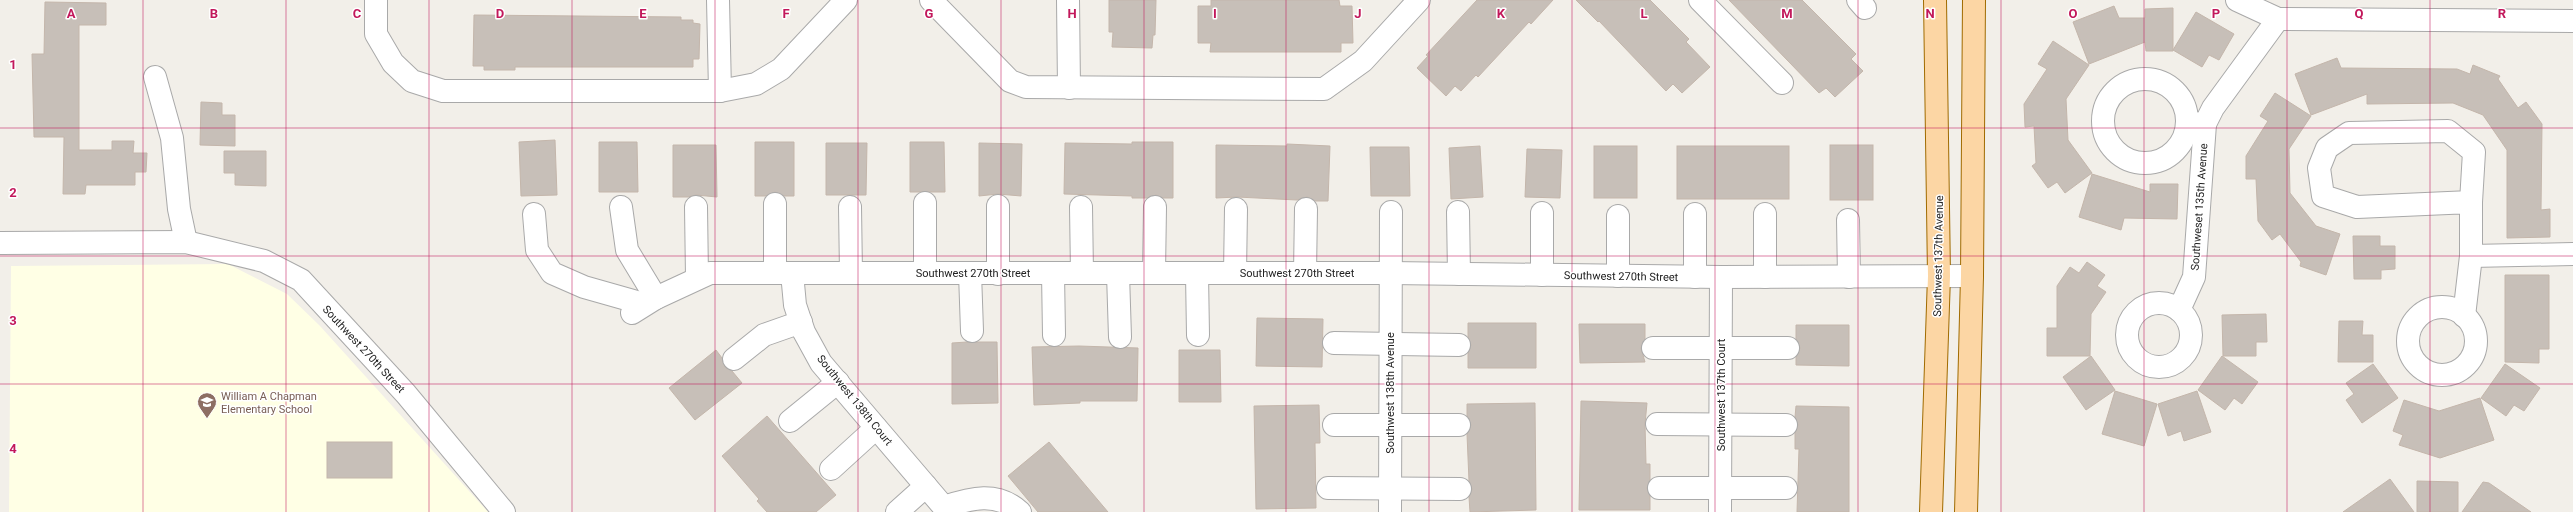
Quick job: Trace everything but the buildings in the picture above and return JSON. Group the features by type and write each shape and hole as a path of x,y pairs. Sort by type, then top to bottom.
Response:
{"main road":[{"name":"Southwest 137th Avenue","path":"1931,512 1939,276 1935,0"},
{"path":"1966,512 1972,276 1974,0"}],"street":[{"path":"376,0 376,34 393,62 412,81 443,91 720,91 756,84 781,69 846,0"},
{"path":"718,0 720,91"},
{"path":"931,0 1010,81 1026,87 1324,89 1363,61 1419,0"},
{"path":"1068,0 1069,88"},
{"path":"1700,0 1782,83"},
{"path":"2237,0 2278,19 2573,21"},
{"name":"Southweset 135th Avenue","path":"2179,310 2194,277 2196,123 2213,108 2278,19"},
{"path":"155,77 172,138 179,209 186,242"},
{"path":"2464,316 2471,256 2471,202 2474,152 2448,130 2349,133 2327,148 2319,168 2323,196 2357,207 2471,202"},
{"path":"925,203 925,273"},
{"name":"Southwest 138th Court","path":"775,204 784,273 801,322 821,363 946,509"},
{"path":"998,206 998,274"},
{"path":"621,207 627,250 644,305"},
{"path":"696,207 697,277"},
{"path":"850,207 851,273"},
{"path":"1081,207 1082,273"},
{"path":"1154,273 1155,208"},
{"path":"1236,208 1236,274"},
{"path":"1305,273 1306,209"},
{"name":"Southwest 138th Avenue","path":"1390,512 1391,212"},
{"path":"1458,212 1460,274"},
{"path":"1542,213 1542,275"},
{"path":"534,214 537,250 552,273 584,287 644,305"},
{"path":"1695,214 1696,277"},
{"path":"1765,214 1765,278"},
{"path":"1618,216 1618,276"},
{"path":"1848,220 1849,277"},
{"name":"Southwest 270th Street","path":"0,243 186,242 264,261 301,280 406,394 504,512"},
{"path":"2471,256 2573,254"},
{"name":"Southwest 270th Street","path":"644,305 697,277 710,273 1390,273 1765,278 1972,276"},
{"path":"970,273 972,331"},
{"path":"1053,273 1054,334"},
{"path":"1118,274 1120,337"},
{"path":"1197,274 1198,335"},
{"name":"Southwest 137th Court","path":"1720,512 1721,277"},
{"path":"734,359 764,335 801,322"},
{"path":"1334,343 1459,345"},
{"path":"1653,348 1788,348"},
{"path":"790,421 838,382"},
{"path":"1657,424 1786,425"},
{"path":"1334,425 1459,425"},
{"path":"831,469 876,428"},
{"path":"897,512 926,486"},
{"path":"1328,488 1460,489"},
{"path":"1659,488 1786,488"},
{"path":"946,509 972,498 992,498 1012,505 1020,512"}],"shaded area":[{"name":"William A Chapman Elementary School","path":"228,264 287,294 320,326 488,512 9,512 11,266"}],"place":[{"name":"William A Chapman Elementary School","path":"207,419"}]}
